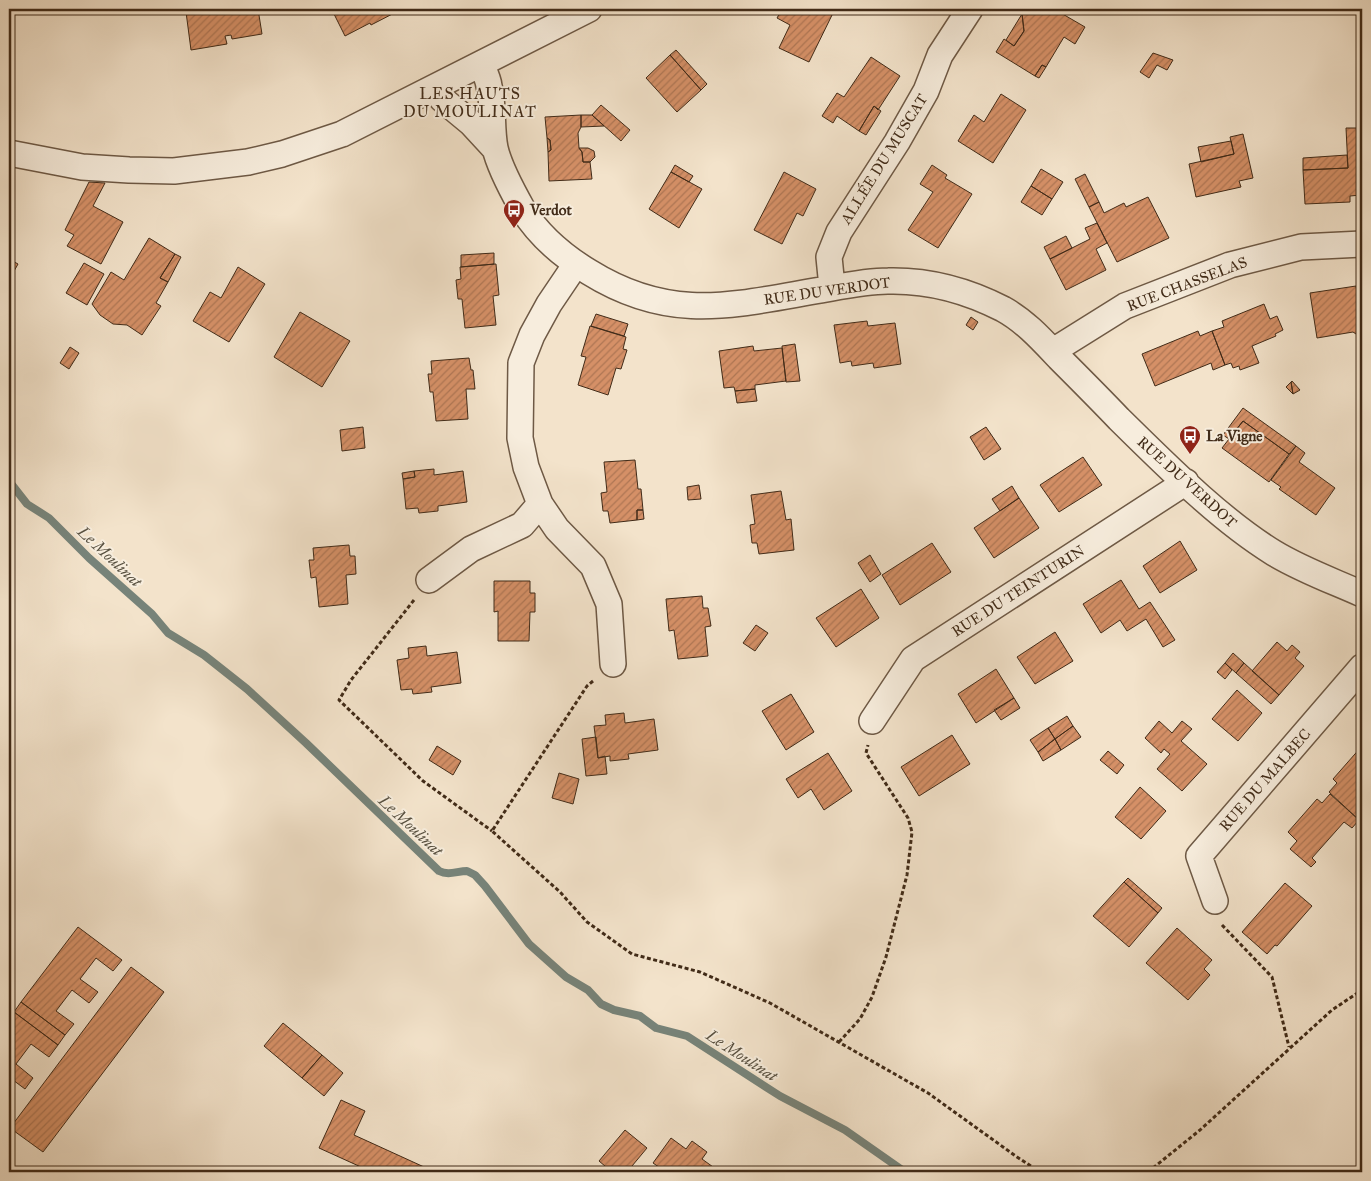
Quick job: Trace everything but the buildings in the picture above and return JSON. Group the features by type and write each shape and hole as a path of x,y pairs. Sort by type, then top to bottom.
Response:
{"street":[{"path":"9,153 82,166 129,170 174,171 213,168 248,162 311,146 342,134 589,9"},
{"name":"ALLÉE DU MUSCAT","path":"832,288 829,257 839,232 898,142 926,91 940,55 970,9"},
{"name":"RUE DU VERDOT","path":"481,64 489,85 495,149 510,186 524,211 540,233 576,264 604,281 632,294 662,303 695,307 745,303 832,288 887,281 918,282 962,292 1003,309 1018,318 1123,422 1237,528 1277,555 1362,594"},
{"name":"RUE DU VERDOT","path":"434,88 442,99 471,122 495,149"},
{"name":"RUE CHASSELAS","path":"1053,351 1125,306 1230,265 1301,247 1362,244"},
{"path":"576,264 549,304 532,335 521,363 520,438 526,467 540,504 556,529 593,566 609,604 613,664"},
{"name":"RUE DU TEINTURIN","path":"872,722 913,659 1186,482"},
{"path":"429,580 471,549 522,525 540,504"},
{"name":"RUE DU MALBEC","path":"1216,901 1200,856 1362,668"}],"path":[{"path":"429,580 351,680 339,700 423,781 492,831 560,892 587,922 632,954 700,972 770,1003 928,1093 1017,1158 1040,1172"},
{"path":"492,831 587,686 613,664"},
{"path":"839,1042 860,1019 872,998 886,957 907,875 912,832 908,818 866,753 872,722"},
{"path":"1216,901 1220,923 1272,977 1289,1048"},
{"path":"1148,1172 1200,1130 1332,1010 1356,992 1362,990"}],"waterway":[{"name":"Le Moulinat","path":"9,481 27,504 49,518 89,558 152,614 168,633 204,655 247,689 439,871 450,873 467,871 475,875 529,944 566,977 588,990 601,1004 614,1010 640,1016 656,1028 687,1036 780,1096 845,1130 905,1172"}],"place":[{"name":"Verdot","path":"514,229"},
{"name":"La Vigne","path":"1190,455"}],"district":[{"name":"LES HAUTS DU MOULINAT","path":"470,102"}]}
